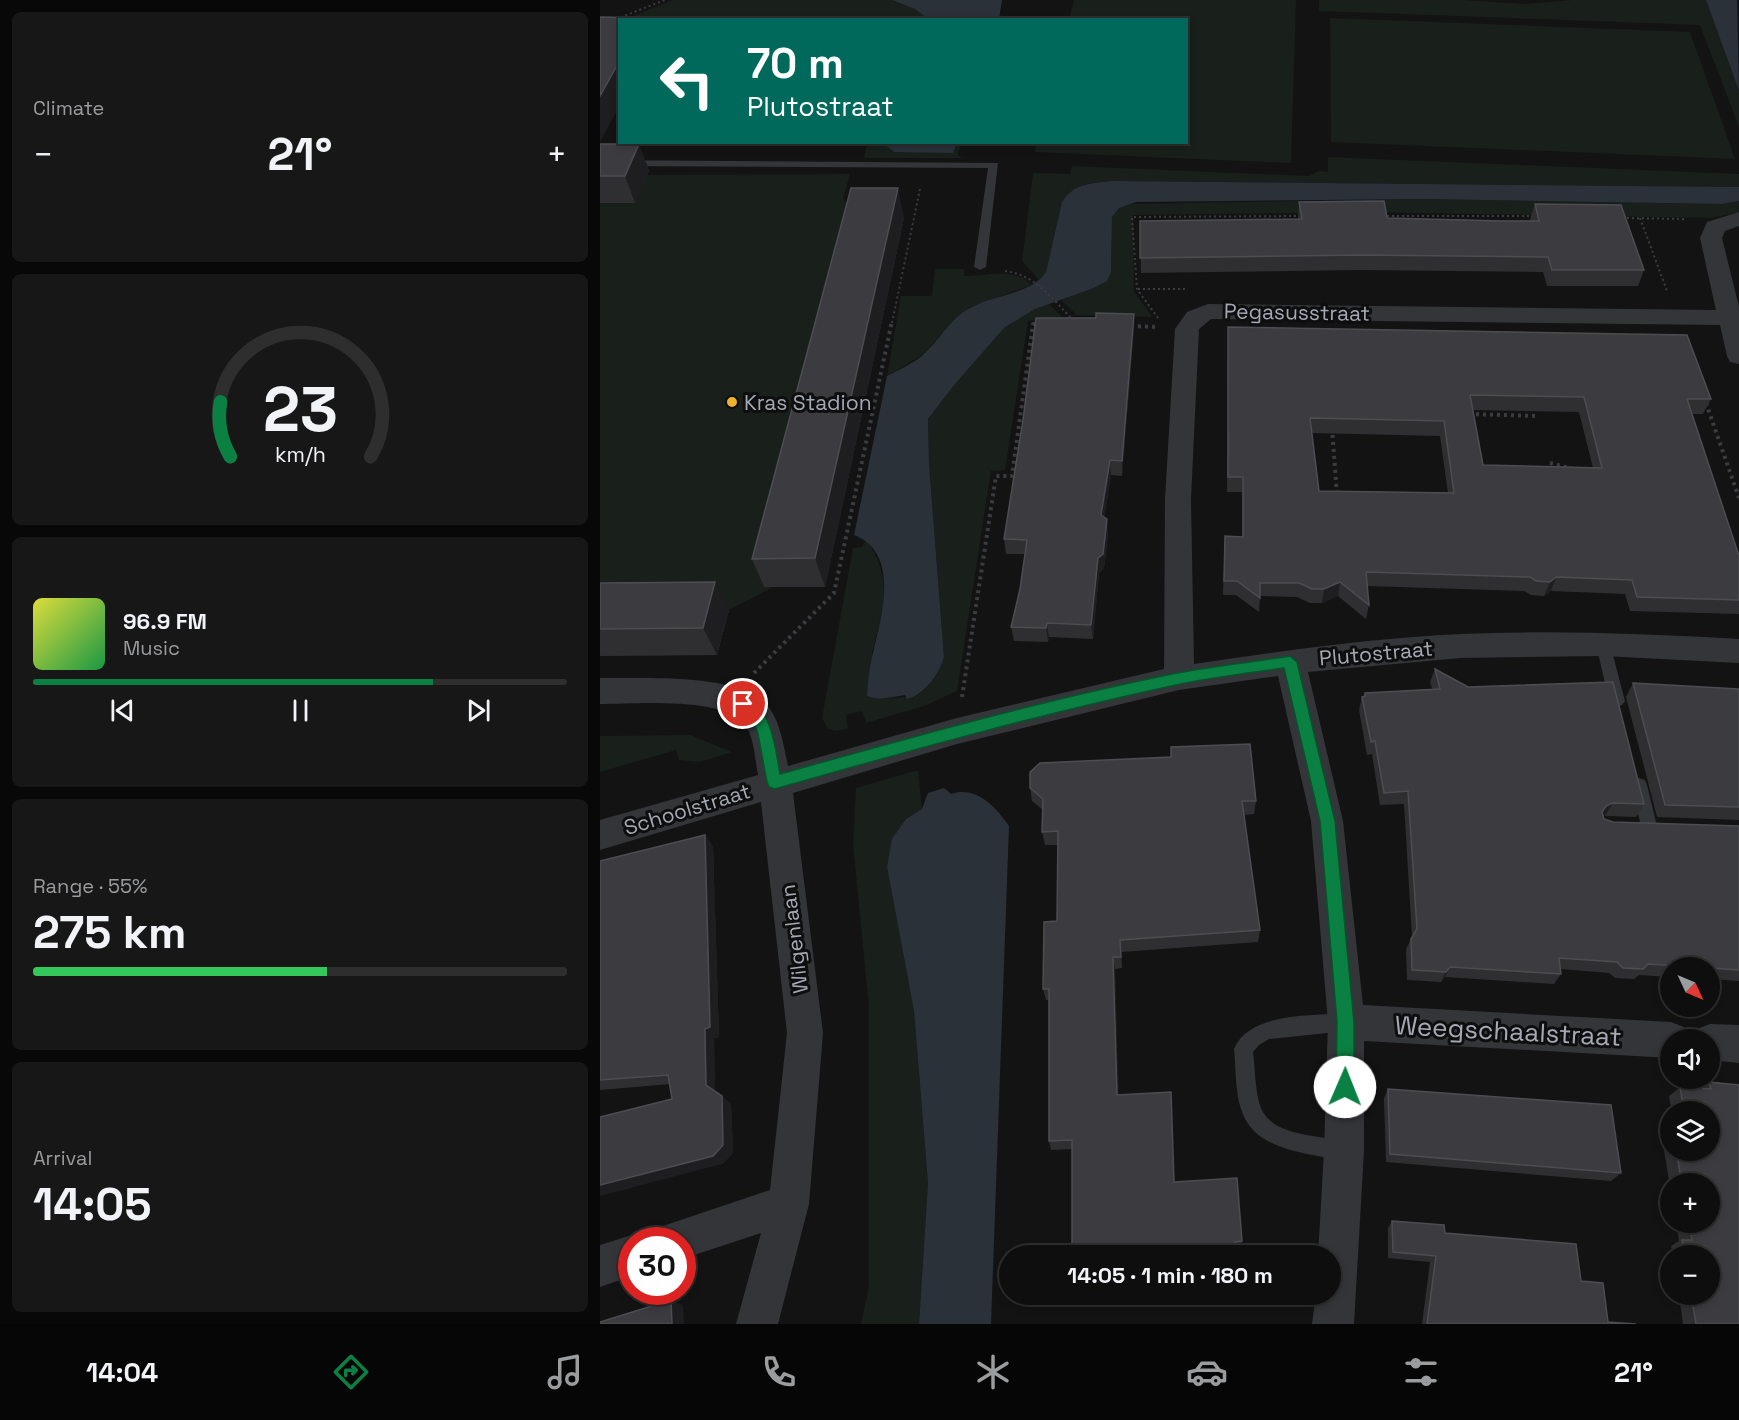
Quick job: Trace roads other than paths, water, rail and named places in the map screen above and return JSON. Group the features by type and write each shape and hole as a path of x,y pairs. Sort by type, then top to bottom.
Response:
{"street":[{"path":"1739,219 1715,227 1710,238 1739,356"},
{"name":"Pegasusstraat","path":"1179,678 1176,328 1208,311 1728,318"},
{"name":"Plutostraat","path":"775,782 957,731 1179,678 1290,662 1460,645 1603,644 1739,651"},
{"path":"1290,662 1327,821 1346,1022 1344,1151 1333,1324"},
{"name":"Wilgenlaan","path":"600,691 691,692 730,697 758,716 765,734 775,782 805,1033 789,1204 758,1324"},
{"name":"Schoolstraat","path":"600,835 775,782"},
{"name":"Weegschaalstraat","path":"1346,1022 1660,1039"},
{"path":"1720,1043 1739,1044"},
{"path":"696,1234 789,1204"},
{"path":"600,1266 618,1260"}],"lane":[{"path":"600,163 994,165 980,267"},
{"path":"1603,644 1620,712"},
{"path":"1627,825 1655,826 1635,769"},
{"path":"1344,1151 1276,1137 1262,1125 1250,1108 1243,1049 1252,1038 1267,1030 1346,1022"}],"place":[{"name":"Kras Stadion","path":"732,402"}]}
